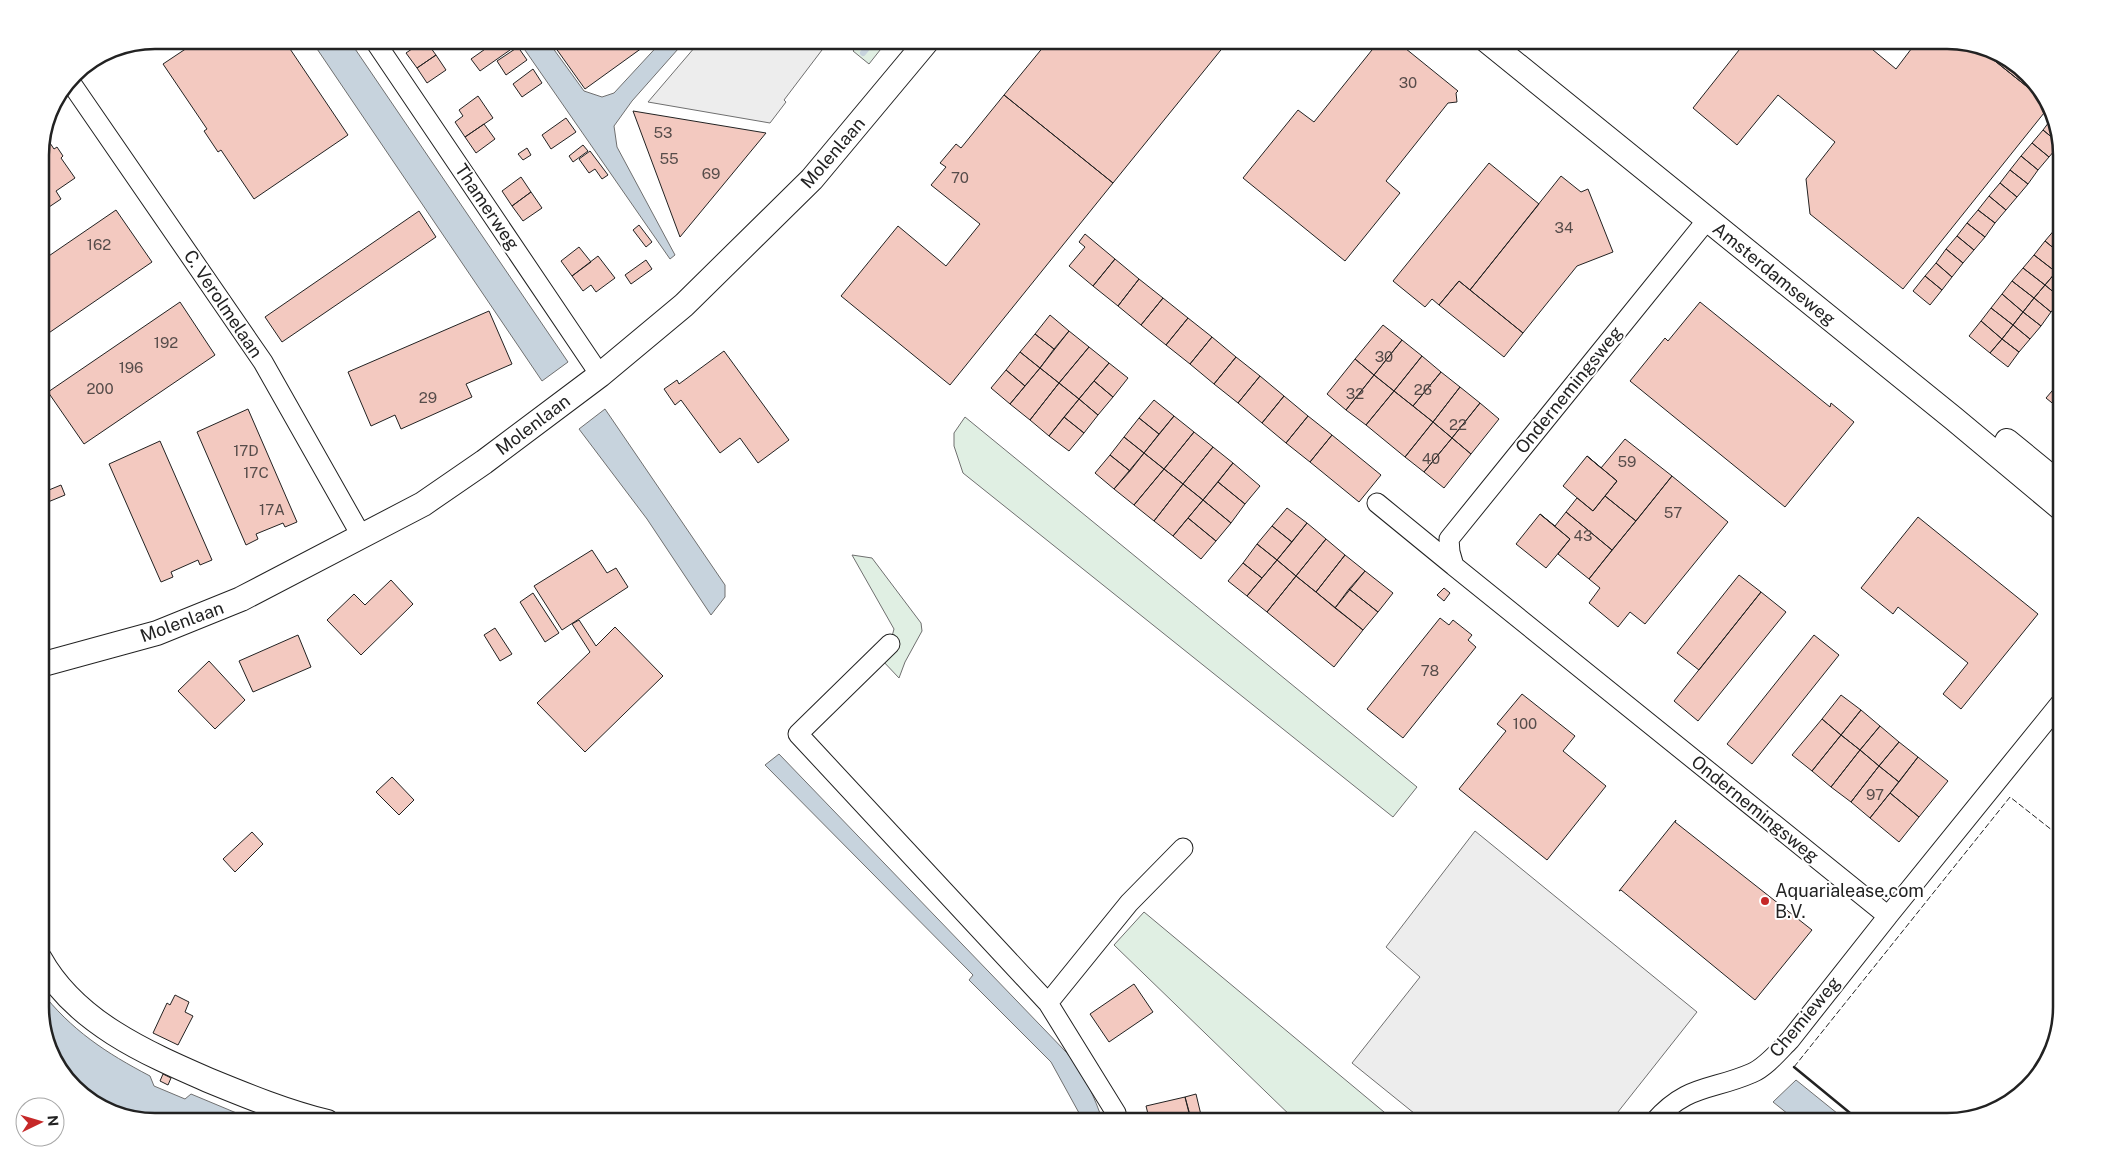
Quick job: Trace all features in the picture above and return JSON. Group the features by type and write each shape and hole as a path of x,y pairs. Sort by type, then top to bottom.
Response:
{"street":[{"name":"Thamerweg","path":"380,49 600,374"},
{"name":"Molenlaan","path":"49,663 158,633 241,599 431,499 484,462 600,374 684,305 812,179 920,49"},
{"name":"Amsterdamseweg","path":"1497,49 1953,418 2053,501"},
{"name":"Amsterdamseweg","path":"1521,49 2053,479"},
{"name":"C. Verolmelaan","path":"74,87 262,362 362,537"},
{"name":"Ondernemingsweg","path":"1454,566 1450,552 1450,539 1707,220"},
{"name":"Ondernemingsweg","path":"1377,503 1888,916"},
{"path":"890,644 798,734 1048,1002 1116,1113"},
{"path":"1888,916 2053,712"},
{"path":"1048,1002 1129,903 1183,848"},
{"name":"Chemieweg","path":"1663,1113 1678,1099 1702,1088 1754,1072 1772,1058 1790,1040 1888,916"},
{"path":"49,973 74,1001 114,1034 151,1055 241,1094 293,1113"}],"green space":[{"path":"855,49 881,49 869,64 853,51"},
{"path":"965,417 1417,787 1393,817 963,473 954,446 954,433"},
{"path":"852,555 872,558 921,623 922,631 905,662 899,678 881,659 891,640 894,629"},
{"path":"1144,912 1385,1113 1288,1113 1114,945"}],"shaded area":[{"path":"317,49 355,49 568,362 542,381"},
{"path":"524,49 554,49 584,91 602,97 614,93 655,49 678,49 632,101 614,126 617,147 675,255 670,259"},
{"path":"693,49 822,50 784,100 786,102 770,123 648,102"},
{"path":"605,409 725,585 725,597 711,615 647,519 579,429"},
{"path":"779,754 1067,1053 1079,1069 1100,1113 1079,1113 1051,1062 969,980 973,975 765,765"},
{"path":"1475,831 1697,1012 1617,1113 1414,1113 1352,1063 1420,977 1386,947"},
{"path":"49,1000 64,1017 90,1039 150,1076 154,1086 185,1099 191,1094 236,1113 141,1112 128,1110 102,1099 80,1082 63,1060 54,1041 49,1014"},
{"path":"1796,1080 1837,1113 1787,1113 1773,1102"}],"building":[{"path":"186,49 290,49 348,135 254,199 221,150 218,152 204,131 207,129 163,64"},
{"path":"412,49 432,49 436,55 417,68 406,53"},
{"path":"485,49 510,50 480,71 471,59"},
{"path":"515,49 519,49 527,60 506,75 497,61"},
{"path":"556,49 641,49 585,89"},
{"path":"1042,49 1222,49 1113,183 1004,95"},
{"path":"1373,49 1406,49 1458,91 1456,93 1457,102 1448,103 1386,181 1400,193 1345,261 1243,178 1298,110 1314,122"},
{"path":"1740,49 1872,49 1896,69 1911,49 1947,49 1974,52 1993,60 2030,89 2044,113 1903,289 1810,214 1806,179 1835,142 1778,95 1737,145 1693,108"},
{"path":"436,55 446,70 427,83 417,68"},
{"path":"1993,60 2017,75 2030,89"},
{"path":"533,69 542,83 522,97 513,84"},
{"path":"1004,95 1113,183 950,385 841,296 898,226 946,266 980,224 931,185 946,167 940,163 956,144 961,148"},
{"path":"478,96 493,118 465,137 455,122 463,116 459,110"},
{"path":"633,111 766,133 680,237"},
{"path":"566,118 576,132 551,149 542,135"},
{"path":"2048,123 2051,137 2043,130"},
{"path":"484,124 495,139 476,153 465,137"},
{"path":"2043,130 2051,137 2053,152 2049,157 2032,143"},
{"path":"50,143 54,149 57,147 63,156 61,158 75,178 56,191 61,199 49,207"},
{"path":"2032,143 2049,157 2038,170 2021,156"},
{"path":"583,145 588,151 573,162 569,156"},
{"path":"527,148 531,155 523,160 518,154"},
{"path":"590,151 608,175 602,179 595,169 589,173 579,159"},
{"path":"2021,156 2038,170 2028,184 2010,170"},
{"path":"1489,163 1539,204 1470,290 1459,281 1439,305 1432,299 1425,307 1393,281"},
{"path":"2010,170 2028,184 2017,197 2000,183"},
{"path":"1561,176 1581,192 1588,189 1613,252 1577,266 1523,333 1470,290"},
{"path":"521,177 531,192 512,206 502,191"},
{"path":"2000,183 2017,197 2006,210 1989,196"},
{"path":"531,192 542,208 523,221 512,206"},
{"path":"1989,196 2006,210 1995,223 1978,210"},
{"path":"116,210 152,262 49,333 49,256"},
{"path":"1978,210 1995,223 1985,237 1967,223"},
{"path":"419,211 436,237 282,342 265,317"},
{"path":"1967,223 1985,237 1974,250 1957,236"},
{"path":"639,225 652,242 646,247 633,230"},
{"path":"2053,232 2053,248 2045,241"},
{"path":"1085,234 1115,259 1093,286 1069,266 1085,247 1079,242"},
{"path":"1957,236 1974,250 1963,263 1946,249"},
{"path":"2045,241 2053,248 2053,270 2034,255"},
{"path":"579,247 591,262 572,276 561,261"},
{"path":"1946,249 1963,263 1952,277 1936,263"},
{"path":"2034,255 2053,270 2053,276 2045,285 2023,268"},
{"path":"598,256 615,278 596,292 591,285 583,291 572,276"},
{"path":"1115,259 1139,279 1118,306 1093,286"},
{"path":"646,260 652,269 631,284 625,275"},
{"path":"1936,263 1952,277 1942,290 1925,276"},
{"path":"2023,268 2045,285 2034,298 2012,281"},
{"path":"1925,276 1942,290 1930,305 1913,291"},
{"path":"2053,276 2053,292 2045,285"},
{"path":"1139,279 1163,298 1141,325 1118,306"},
{"path":"1459,281 1523,333 1504,357 1439,305"},
{"path":"2012,281 2034,298 2023,312 2002,294"},
{"path":"2045,285 2053,292 2053,310 2051,312 2034,298"},
{"path":"2002,294 2023,312 2013,325 1991,308"},
{"path":"1163,298 1188,318 1166,345 1141,325"},
{"path":"2034,298 2051,312 2041,326 2023,312"},
{"path":"180,302 215,355 84,444 49,391"},
{"path":"1700,302 1830,407 1831,403 1854,422 1785,507 1630,381 1665,338 1668,341"},
{"path":"1991,308 2013,325 2002,339 1981,321"},
{"path":"489,311 512,364 466,384 472,397 401,429 395,415 371,426 348,372"},
{"path":"2023,312 2041,326 2030,339 2013,325"},
{"path":"1050,315 1069,331 1054,349 1035,334"},
{"path":"1188,318 1212,337 1190,364 1166,345"},
{"path":"1981,321 2002,339 1990,353 1969,336"},
{"path":"1383,325 1402,340 1374,375 1355,359"},
{"path":"2013,325 2030,339 2019,352 2002,339"},
{"path":"1069,331 1089,347 1059,383 1040,368"},
{"path":"1035,334 1054,349 1040,368 1020,352"},
{"path":"1212,337 1236,357 1214,384 1190,364"},
{"path":"2002,339 2019,352 2008,367 1990,353"},
{"path":"1402,340 1422,356 1394,391 1374,375"},
{"path":"1089,347 1109,363 1079,399 1059,383"},
{"path":"724,351 789,440 758,463 740,438 720,453 681,400 675,405 664,389 677,380 679,384"},
{"path":"1020,352 1040,368 1025,386 1006,370"},
{"path":"1422,356 1441,372 1413,406 1394,391"},
{"path":"1236,357 1260,376 1238,403 1214,384"},
{"path":"1355,359 1374,375 1346,410 1327,394"},
{"path":"1109,363 1128,378 1113,397 1094,381"},
{"path":"1040,368 1059,383 1030,420 1010,404"},
{"path":"1006,370 1025,386 1010,404 991,388"},
{"path":"1441,372 1460,387 1433,422 1413,406"},
{"path":"1374,375 1394,391 1366,425 1346,410"},
{"path":"1260,376 1284,396 1262,423 1238,403"},
{"path":"1094,381 1113,397 1098,415 1079,399"},
{"path":"1059,383 1079,399 1049,436 1030,420"},
{"path":"1460,387 1480,403 1452,438 1433,422"},
{"path":"2053,390 2053,404 2046,398"},
{"path":"1394,391 1433,422 1405,457 1366,425"},
{"path":"1284,396 1308,416 1286,443 1262,423"},
{"path":"1079,399 1098,415 1084,433 1064,417"},
{"path":"1154,400 1174,416 1159,434 1139,418"},
{"path":"1480,403 1499,419 1471,454 1452,438"},
{"path":"248,409 297,522 285,527 283,523 256,534 258,539 246,545 197,432"},
{"path":"1174,416 1194,432 1164,469 1144,453"},
{"path":"1308,416 1332,435 1310,462 1286,443"},
{"path":"1064,417 1084,433 1069,451 1049,436"},
{"path":"1139,418 1159,434 1144,453 1124,437"},
{"path":"1433,422 1452,438 1424,472 1405,457"},
{"path":"1194,432 1213,447 1183,484 1164,469"},
{"path":"1332,435 1381,475 1359,502 1310,462"},
{"path":"1124,437 1144,453 1130,471 1110,455"},
{"path":"1452,438 1471,454 1444,488 1424,472"},
{"path":"1625,439 1672,476 1636,521 1605,496 1617,481 1601,468"},
{"path":"160,441 212,560 200,565 198,560 171,572 173,577 161,582 109,464"},
{"path":"1213,447 1233,463 1203,500 1183,484"},
{"path":"1144,453 1164,469 1134,505 1114,489"},
{"path":"1110,455 1130,471 1114,489 1095,473"},
{"path":"1587,456 1617,481 1593,511 1563,486"},
{"path":"1233,463 1260,486 1245,504 1218,482"},
{"path":"1164,469 1183,484 1154,521 1134,505"},
{"path":"1672,476 1728,522 1645,624 1630,612 1618,627 1589,603 1600,588 1589,579"},
{"path":"1218,482 1245,504 1231,523 1203,500"},
{"path":"1183,484 1203,500 1173,536 1154,521"},
{"path":"61,485 65,495 49,502 49,490"},
{"path":"1605,496 1636,521 1612,550 1566,512 1577,498 1593,511"},
{"path":"1203,500 1231,523 1216,541 1188,518"},
{"path":"1287,508 1307,523 1292,542 1272,526"},
{"path":"1566,512 1612,550 1589,579 1558,554 1570,539 1540,514 1555,526"},
{"path":"1540,514 1570,539 1546,568 1516,544"},
{"path":"1918,517 2038,614 1961,709 1943,694 1968,663 1898,607 1893,614 1861,588"},
{"path":"1188,518 1216,541 1201,559 1173,536"},
{"path":"1307,523 1326,539 1296,576 1277,560"},
{"path":"1272,526 1292,542 1277,560 1257,544"},
{"path":"1326,539 1345,555 1316,592 1296,576"},
{"path":"1257,544 1277,560 1262,578 1243,563"},
{"path":"592,550 607,573 616,568 628,587 562,630 534,586"},
{"path":"1345,555 1365,571 1335,608 1316,592"},
{"path":"1277,560 1296,576 1267,612 1247,596"},
{"path":"1243,563 1262,578 1247,596 1228,581"},
{"path":"1365,571 1393,593 1378,612 1349,589"},
{"path":"1739,575 1761,592 1699,670 1677,653"},
{"path":"1296,576 1363,630 1334,667 1267,612"},
{"path":"391,580 413,604 361,655 327,620 354,594 365,605"},
{"path":"1444,588 1450,593 1444,601 1437,595"},
{"path":"1349,589 1378,612 1363,630 1335,608"},
{"path":"1761,592 1786,612 1698,721 1674,701"},
{"path":"533,593 559,633 545,642 520,602"},
{"path":"1440,618 1449,625 1453,620 1472,635 1468,640 1476,647 1403,738 1367,709"},
{"path":"579,620 596,646 615,627 663,676 585,752 537,703 590,652 572,624"},
{"path":"495,628 512,654 500,661 484,635"},
{"path":"298,635 311,667 253,692 239,661"},
{"path":"1814,635 1839,655 1752,764 1727,744"},
{"path":"209,661 245,700 215,729 178,691"},
{"path":"1522,694 1575,736 1563,751 1606,786 1547,860 1459,789 1506,731 1497,724"},
{"path":"1841,695 1861,710 1841,735 1822,719"},
{"path":"1861,710 1880,726 1860,750 1841,735"},
{"path":"1822,719 1841,735 1812,771 1792,755"},
{"path":"1880,726 1899,742 1879,766 1860,750"},
{"path":"1841,735 1860,750 1831,787 1812,771"},
{"path":"1899,742 1918,757 1899,782 1879,766"},
{"path":"1860,750 1879,766 1851,802 1831,787"},
{"path":"1918,757 1948,781 1919,817 1890,793"},
{"path":"1879,766 1899,782 1870,818 1851,802"},
{"path":"392,777 414,800 399,815 376,792"},
{"path":"1890,793 1919,817 1899,842 1870,818"},
{"path":"1676,820 1675,822 1812,930 1755,1000 1621,890 1619,891"},
{"path":"252,832 263,844 235,872 223,859"},
{"path":"1134,984 1153,1012 1109,1042 1090,1014"},
{"path":"175,995 189,1002 185,1012 193,1016 178,1045 153,1033 167,1003 170,1005"},
{"path":"163,1074 171,1078 168,1085 160,1081"},
{"path":"1196,1094 1201,1113 1189,1113 1185,1097"},
{"path":"1185,1097 1189,1113 1148,1113 1146,1106"}],"waterway":[{"path":"863,53 866,49"}],"fence":[{"path":"1794,1067 2010,797 2053,831"}],"wall":[{"path":"1794,1067 1850,1113"}],"place":[{"name":"Aquarialease.com B.V.","path":"1765,901"}]}
